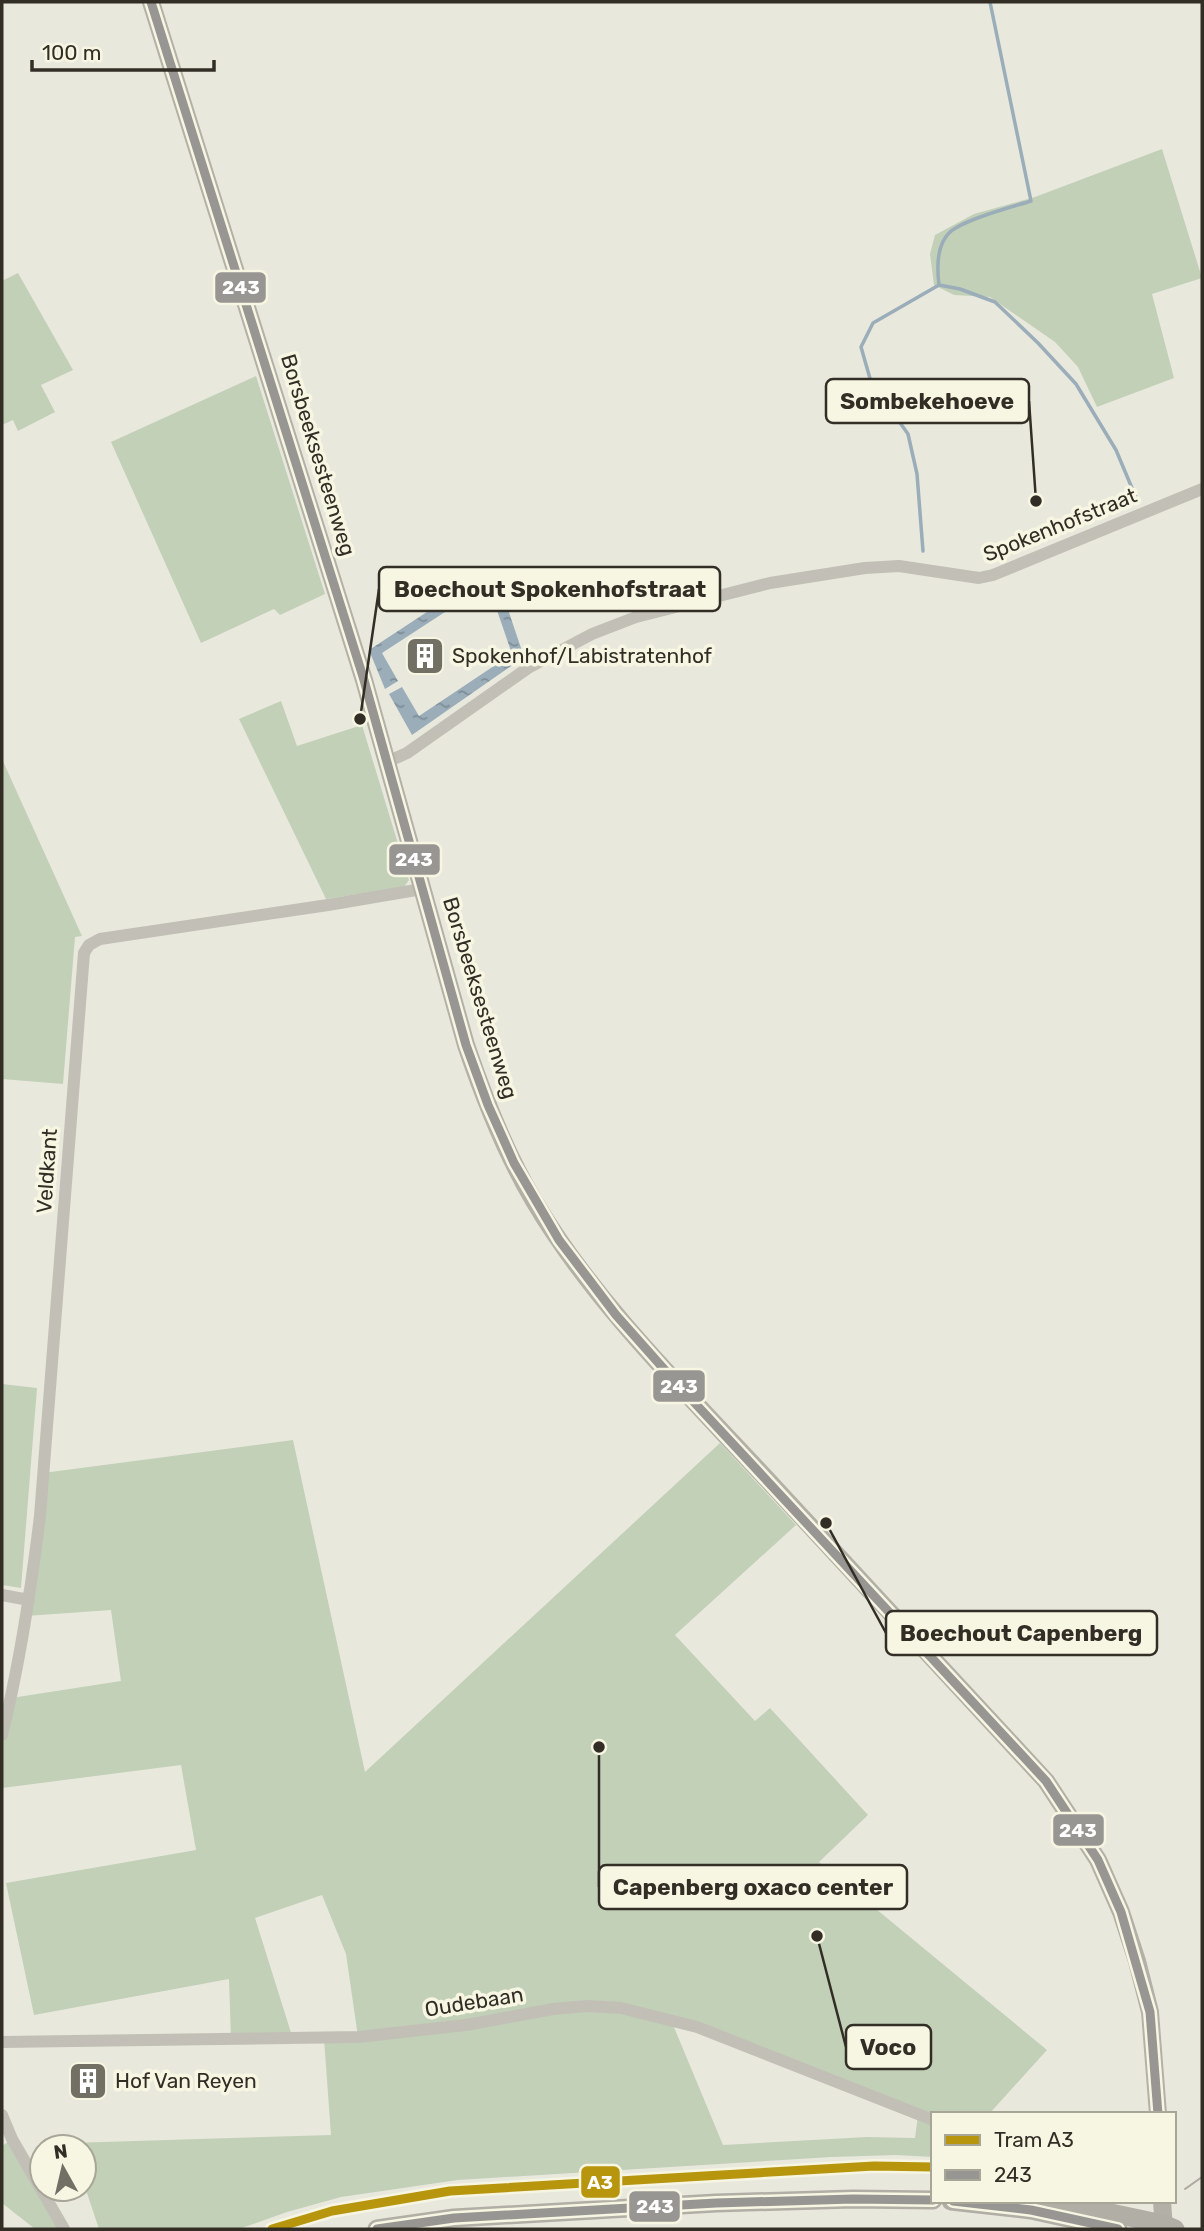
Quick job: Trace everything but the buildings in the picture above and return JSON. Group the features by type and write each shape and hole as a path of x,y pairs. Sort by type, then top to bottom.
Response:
{"main road":[{"path":"716,2203 833,2190 931,2188"},
{"path":"377,2229 454,2218 716,2203 931,2200"},
{"path":"969,2203 1031,2210 1118,2229"},
{"path":"1062,2203 1167,2228"}],"street":[{"name":"Borsbeeksesteenweg","path":"151,2 338,597 466,1045 482,1091 533,1200 569,1255 645,1346 1046,1781 1093,1850 1121,1912 1150,2012 1158,2112"},
{"name":"Spokenhofstraat","path":"387,762 407,754 528,668 592,634 636,617 770,583 865,568 899,566 979,578 993,575 1202,489"},
{"name":"Veldkant","path":"2,1735 29,1600 40,1516 84,953 100,939 422,889"},
{"path":"2,1595 29,1600"},
{"name":"Oudebaan","path":"2,2042 358,2037 466,2025 554,2009 588,2006 621,2008 690,2025 931,2119"},
{"path":"2,2115 12,2139 64,2229"},
{"path":"1162,2203 1167,2228"}],"green space":[{"path":"1162,149 1202,278 1152,294 1174,378 1097,407 1078,367 1055,342 990,297 954,295 934,285 930,254 935,235 974,214 1035,197"},
{"path":"18,273 73,370 41,385 55,412 18,431 13,420 2,425 2,281"},
{"path":"256,376 325,594 280,615 274,609 201,643 111,442"},
{"path":"281,701 297,746 362,725 409,880 404,887 326,899 239,719"},
{"path":"2,759 82,936 75,937 63,1084 2,1079"},
{"path":"2,1384 37,1388 21,1588 2,1585"},
{"path":"293,1440 365,1772 720,1443 796,1525 675,1635 755,1721 770,1708 868,1815 819,1862 1047,2050 991,2112 931,2112 931,2157 832,2157 458,2180 341,2197 239,2229 99,2229 90,2203 98,2203 98,2142 331,2135 324,2039 358,2037 346,1954 322,1895 255,1918 293,2039 231,2040 229,1979 34,2015 6,1883 196,1850 181,1765 2,1788 2,1735 11,1698 121,1681 111,1610 26,1616 43,1473","holes":["671,2020 918,2115 915,2138 867,2137 723,2145"]},
{"path":"12,2139 28,2167 28,2203 49,2203 64,2229 35,2229 2,2203 2,2146"}],"water":[{"path":"494,568 524,657 412,735 389,694 402,687 419,716 512,654 488,584 382,653 398,681 385,689 369,650"}],"waterway":[{"path":"939,285 940,251 949,233 976,219 1031,201 990,2"},
{"path":"939,285 960,289 995,302 1076,384 1116,450 1137,500"},
{"path":"923,551 917,474 908,434 871,382 861,347 873,323 939,285"}],"tram line":[{"name":"A3","path":"272,2229 332,2211 450,2191 874,2166 931,2167"},
{"path":"1185,2189 1202,2177"}],"transit line":[{"name":"243","path":"151,2 364,680 466,1045 488,1105 514,1163 559,1240 616,1315 1046,1781 1098,1860 1121,1912 1150,2012 1158,2112"},
{"name":"243","path":"377,2229 454,2218 716,2203 931,2200"},
{"name":"243","path":"970,2203 1031,2210 1118,2229"}],"place":[{"name":"Sombekehoeve","path":"1036,501"},
{"name":"Spokenhof/Labistratenhof","path":"425,656"},
{"name":"Boechout Spokenhofstraat","path":"360,719"},
{"name":"Boechout Capenberg","path":"826,1523"},
{"name":"Capenberg oxaco center","path":"599,1747"},
{"name":"Voco","path":"817,1936"},
{"name":"Hof Van Reyen","path":"88,2081"}]}
